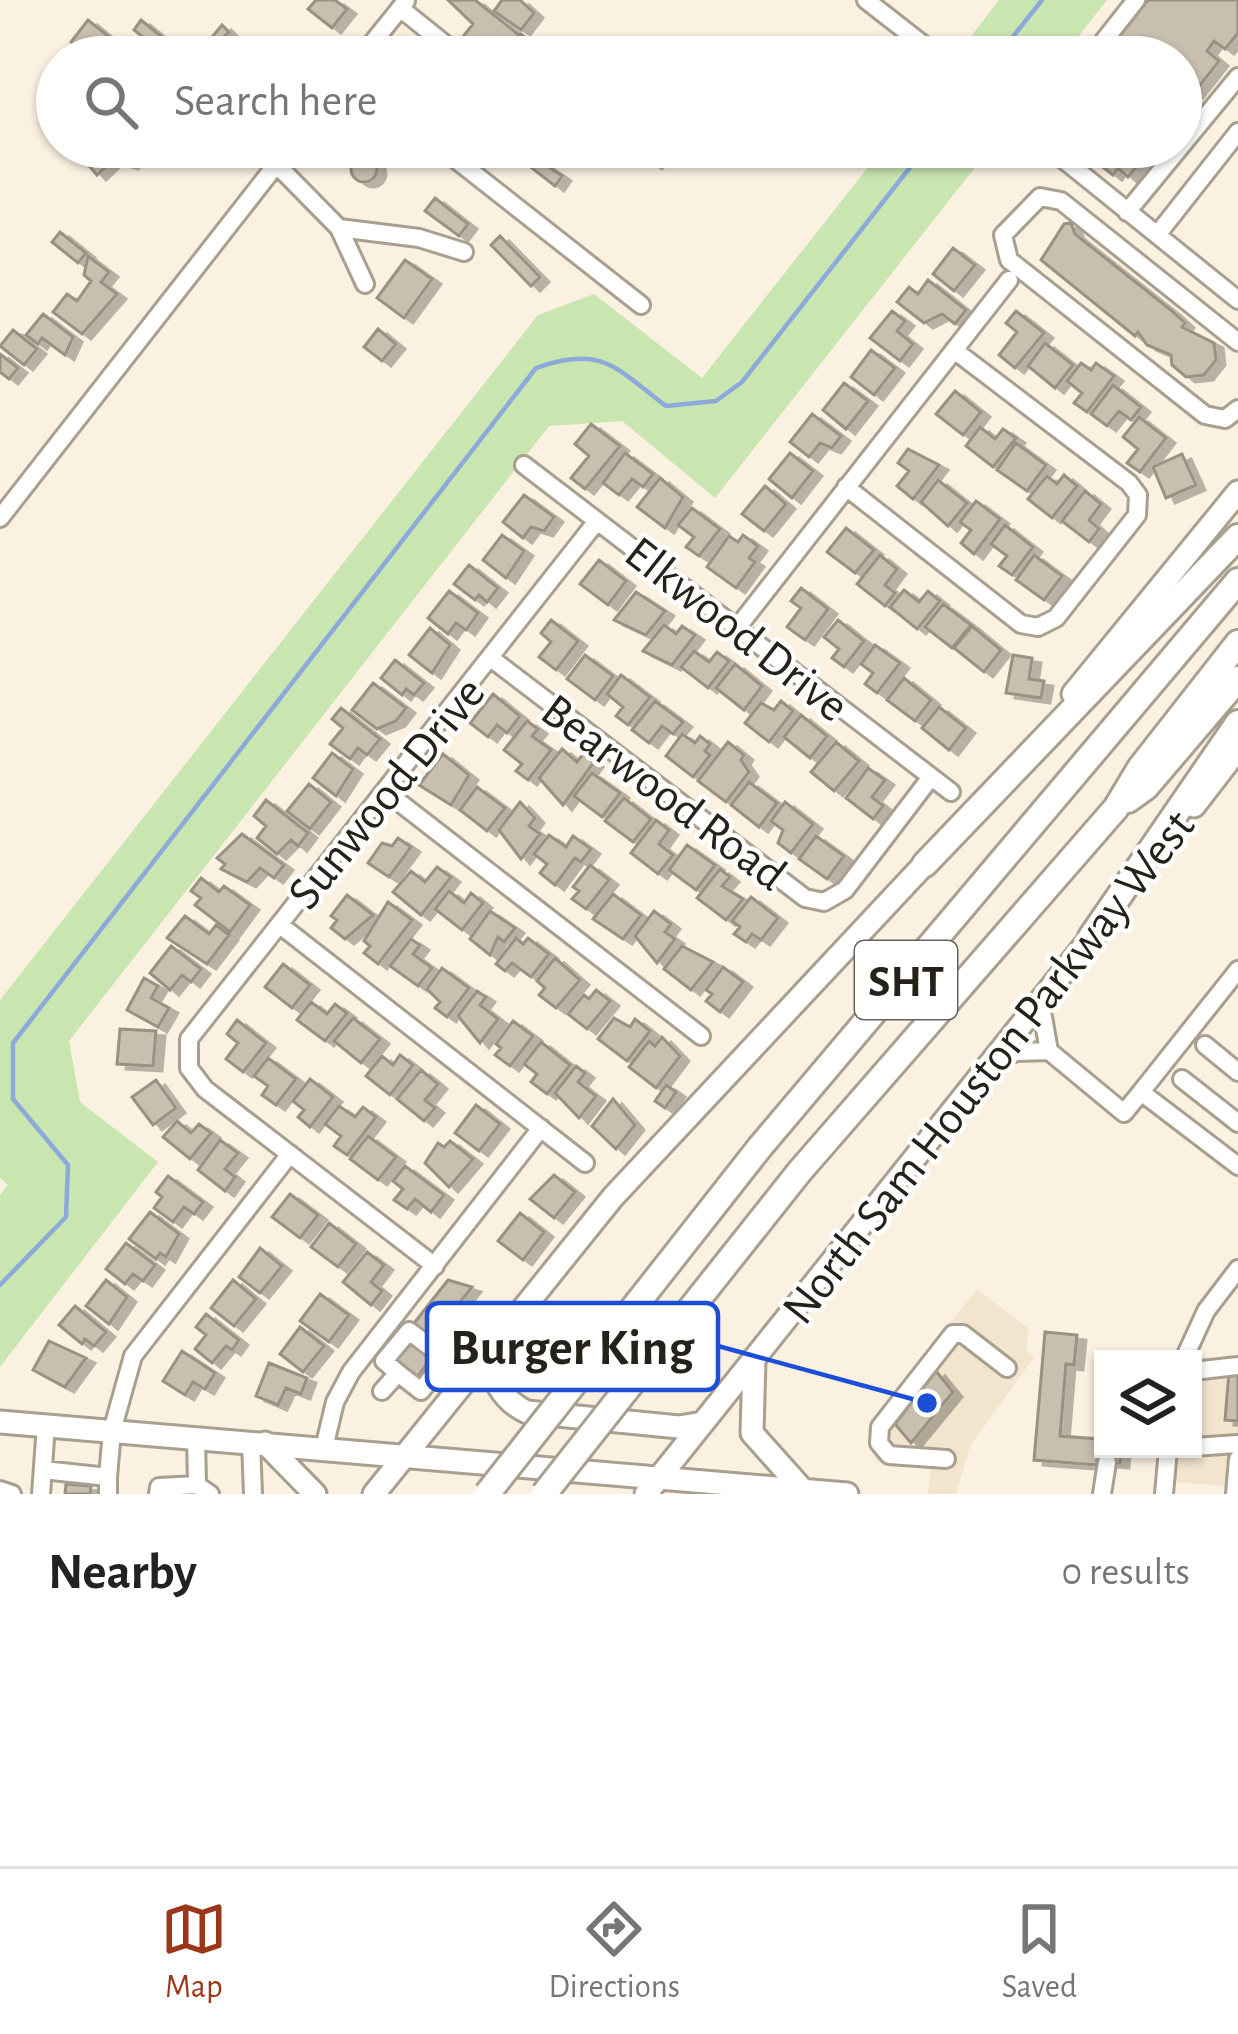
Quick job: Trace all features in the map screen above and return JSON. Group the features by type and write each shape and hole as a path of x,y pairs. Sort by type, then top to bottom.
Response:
{"highway":[{"path":"926,864 1238,537"},
{"name":"SHT","path":"487,1494 760,1147 1238,581"},
{"name":"SHT","path":"544,1494 800,1171 1116,808 1140,768 1238,643"},
{"name":"SHT","path":"1116,808 1146,787 1238,679"},
{"path":"1091,937 1238,723"}],"main road":[{"path":"374,1494 613,1197 926,864 1238,492"},
{"name":"North Sam Houston Parkway West","path":"653,1485 1238,749"},
{"path":"486,1352 493,1378 510,1404 527,1412 679,1427 703,1423"},
{"path":"754,1359 752,1433 802,1492"},
{"path":"0,1422 405,1455 653,1485 847,1494"},
{"path":"258,1443 315,1494"}],"street":[{"path":"866,0 912,36"},
{"path":"1108,36 1136,0"},
{"path":"378,36 404,4 438,36"},
{"path":"1202,132 1231,101 1238,77"},
{"path":"1157,235 1238,132"},
{"path":"0,518 275,168"},
{"path":"280,168 339,228 364,284"},
{"path":"467,168 641,304"},
{"path":"1074,168 1238,300"},
{"path":"1127,212 1168,168"},
{"path":"1238,342 1061,201 1040,197 1003,235 1009,260 1205,416 1225,419 1238,409"},
{"path":"339,228 419,238 464,251"},
{"path":"737,628 1009,280"},
{"path":"847,488 1021,624 1038,627 1056,617 1137,515 1138,495 954,350"},
{"name":"Elkwood Drive","path":"524,465 951,792"},
{"name":"Sunwood Drive","path":"290,1154 205,1089 189,1068 190,1040 597,521"},
{"name":"Bearwood Road","path":"492,658 805,898 824,902 844,890 931,777"},
{"path":"386,792 701,1036"},
{"path":"280,925 585,1163"},
{"path":"1040,1000 1049,1051 1124,1113 1238,970"},
{"path":"1205,1045 1238,1072"},
{"path":"992,1061 1017,1052 1049,1051"},
{"path":"1182,1079 1234,1113"},
{"path":"1141,1092 1238,1166"},
{"path":"324,1448 335,1402 350,1372 541,1128"},
{"path":"43,1470 108,1486 112,1430 133,1356 149,1329 290,1154 435,1266"},
{"path":"1188,1350 1207,1311 1238,1269"},
{"path":"946,1460 884,1452 878,1438 880,1427 953,1334 963,1334 1000,1362"},
{"path":"1202,1370 1238,1366"},
{"path":"382,1391 398,1373"},
{"path":"41,1494 46,1425"},
{"path":"158,1494 159,1487 204,1490 196,1438"},
{"path":"254,1494 258,1443"},
{"path":"1202,1446 1238,1444"},
{"path":"1164,1494 1167,1458"},
{"path":"1235,1494 1238,1460"},
{"path":"1102,1494 1107,1462"},
{"path":"0,1490 12,1494"}],"shaded area":[{"path":"977,1289 1029,1329 1026,1349 1034,1357 970,1446 956,1494 928,1494 931,1469 875,1461 873,1421"},
{"path":"1238,1356 1238,1487 1171,1482 1173,1458 1202,1458 1202,1358"}],"green space":[{"path":"999,0 1107,0 1079,36 971,36"},
{"path":"867,168 974,168 715,498 622,421 549,426 69,1041 80,1102 158,1162 0,1367 0,1195 8,1185 0,1178 0,1000 538,315 594,294 702,378"}],"building":[{"path":"316,0 335,0 347,9 332,28 308,9"},
{"path":"448,0 475,0 519,35 464,36 473,24"},
{"path":"502,0 520,0 534,13 521,30 494,11"},
{"path":"1148,0 1238,0 1238,33 1225,49 1214,41 1207,51 1219,61 1202,83 1202,36 1120,36"},
{"path":"88,20 108,36 76,36"},
{"path":"141,20 161,36 142,36 134,30"},
{"path":"222,25 229,32 225,36 213,36"},
{"path":"351,168 377,168 373,178 364,182 351,169"},
{"path":"532,168 550,168 562,176 555,186"},
{"path":"435,198 468,224 459,236 425,211"},
{"path":"1071,223 1075,234 1172,311 1185,323 1182,327 1214,343 1216,360 1204,375 1186,377 1172,365 1171,355 1147,345 1138,332 1135,336 1041,260 1064,224"},
{"path":"60,232 86,253 78,263 52,242"},
{"path":"500,236 540,277 531,286 491,245"},
{"path":"953,248 975,265 954,291 933,274"},
{"path":"88,256 109,272 101,282 117,294 82,334 53,312 67,294 77,301 91,281 84,275"},
{"path":"405,260 432,279 404,318 377,298"},
{"path":"928,280 966,310 955,324 942,314 924,323 897,302 909,287 918,294"},
{"path":"892,311 905,321 897,331 913,344 900,361 870,338"},
{"path":"1016,311 1044,333 1015,368 999,355 1017,332 1006,323"},
{"path":"43,314 73,337 65,355 42,338 38,344 26,335"},
{"path":"378,329 396,344 382,361 364,347"},
{"path":"13,330 37,349 24,365 0,346"},
{"path":"1045,343 1073,365 1055,388 1028,366"},
{"path":"871,350 895,368 874,395 851,377"},
{"path":"0,354 18,368 9,379 0,372"},
{"path":"1081,363 1091,370 1096,363 1114,376 1087,412 1074,403 1082,393 1067,381"},
{"path":"844,383 868,401 846,429 823,410"},
{"path":"1113,385 1141,407 1131,420 1119,411 1107,426 1091,414"},
{"path":"955,391 981,412 963,435 936,414"},
{"path":"812,414 841,436 832,448 820,443 809,457 790,442"},
{"path":"1139,417 1166,438 1140,472 1127,463 1138,449 1123,437"},
{"path":"591,424 620,446 585,489 571,478 589,456 575,444"},
{"path":"980,427 995,439 1003,429 1016,438 993,467 966,446"},
{"path":"1016,443 1046,465 1027,491 997,470"},
{"path":"908,449 939,465 913,499 897,486 909,471 898,463"},
{"path":"625,453 653,474 643,487 632,479 619,495 603,483"},
{"path":"790,453 813,471 792,498 769,479"},
{"path":"1182,454 1196,485 1166,498 1153,467"},
{"path":"1064,475 1077,486 1052,518 1028,499 1047,476 1057,484"},
{"path":"660,478 683,497 665,528 637,507"},
{"path":"938,480 967,503 948,526 921,502"},
{"path":"765,486 786,504 764,531 742,514"},
{"path":"1085,491 1101,504 1089,520 1099,529 1089,542 1062,521"},
{"path":"524,495 554,517 544,531 531,527 523,538 503,522"},
{"path":"976,501 1000,519 974,554 961,543 971,530 960,522"},
{"path":"692,508 720,529 699,556 686,547 694,537 678,525"},
{"path":"1005,525 1033,547 1012,575 999,566 1007,556 991,544"},
{"path":"846,528 874,550 855,573 827,552"},
{"path":"502,535 524,551 506,578 483,560"},
{"path":"743,535 758,546 749,558 755,562 736,588 707,567 729,536 738,542"},
{"path":"880,555 897,569 885,585 895,593 885,606 857,584"},
{"path":"1034,555 1062,576 1044,600 1016,580"},
{"path":"599,560 626,581 608,605 580,584"},
{"path":"469,565 498,588 487,602 479,595 475,600 454,584"},
{"path":"801,588 828,609 805,640 787,627 801,608 791,601"},
{"path":"904,590 919,602 928,591 940,601 917,629 890,607"},
{"path":"449,591 478,613 466,630 456,623 448,634 428,618"},
{"path":"636,592 665,611 646,635 614,620"},
{"path":"943,604 971,625 952,648 925,627"},
{"path":"551,620 578,641 556,670 539,657 551,642 541,633"},
{"path":"838,620 864,641 844,667 832,658 839,649 824,637"},
{"path":"664,625 676,634 682,626 695,635 672,665 643,651"},
{"path":"972,626 1001,650 984,672 954,648"},
{"path":"430,628 450,645 432,673 409,655"},
{"path":"875,645 900,663 877,693 865,684 873,673 861,664"},
{"path":"694,651 709,662 717,652 729,661 708,688 681,667"},
{"path":"585,655 613,676 595,700 567,679"},
{"path":"1013,655 1032,658 1029,679 1044,681 1041,698 1006,693"},
{"path":"395,660 424,683 414,695 406,689 402,695 381,678"},
{"path":"735,664 762,686 744,710 716,688"},
{"path":"621,675 650,697 628,725 616,716 623,707 607,694"},
{"path":"904,678 931,700 915,721 887,700"},
{"path":"373,683 406,708 396,721 377,729 352,710"},
{"path":"493,694 520,716 507,733 497,725 488,737 470,723"},
{"path":"655,701 683,722 673,734 662,726 649,743 632,730"},
{"path":"781,701 793,711 769,742 745,723 761,703 774,710"},
{"path":"939,707 966,728 949,750 922,728"},
{"path":"341,708 380,739 367,755 358,748 350,759 330,744 343,728 332,719"},
{"path":"801,715 827,736 810,758 784,737"},
{"path":"527,721 538,729 532,736 551,750 528,780 516,771 522,764 504,750"},
{"path":"682,734 695,743 700,736 710,744 705,751 710,755 693,777 666,756"},
{"path":"728,742 744,755 741,760 749,772 726,802 698,781"},
{"path":"836,742 859,761 834,791 811,772"},
{"path":"562,749 577,762 583,754 594,762 563,805 539,778"},
{"path":"332,753 353,769 336,796 313,778"},
{"path":"443,754 469,775 451,805 419,785"},
{"path":"868,768 885,780 872,797 883,806 873,819 846,798"},
{"path":"592,773 620,793 602,817 574,796"},
{"path":"749,782 777,803 759,827 731,805"},
{"path":"309,784 331,802 310,829 287,811"},
{"path":"477,787 505,808 487,831 460,810"},
{"path":"624,798 651,819 633,842 605,821"},
{"path":"266,800 308,833 298,846 291,840 277,854 257,838 266,826 254,816"},
{"path":"520,802 535,818 529,826 540,834 521,859 499,830"},
{"path":"785,802 813,824 791,853 778,843 783,830 771,821"},
{"path":"656,820 669,830 659,844 673,855 658,874 631,853"},
{"path":"242,834 284,865 274,878 260,868 247,882 221,869 225,864 217,858"},
{"path":"549,835 566,847 573,836 591,849 581,862 575,858 555,885 540,873 547,864 534,854"},
{"path":"816,836 844,856 827,879 799,859"},
{"path":"398,838 411,847 389,877 368,863 382,843 392,846"},
{"path":"687,845 715,865 696,890 669,870"},
{"path":"590,865 609,880 586,909 572,899 579,891 573,887"},
{"path":"437,867 451,877 421,915 393,892 411,871 425,882"},
{"path":"720,869 730,877 722,886 743,899 726,920 697,898"},
{"path":"201,878 219,892 224,886 250,905 230,932 195,905 201,898 191,891"},
{"path":"449,891 464,903 471,893 483,903 462,930 435,909"},
{"path":"613,894 641,915 623,939 593,919"},
{"path":"347,895 373,915 345,939 331,928 337,920 331,916"},
{"path":"751,897 778,918 761,940 752,934 746,942 734,934 740,927 732,921"},
{"path":"388,902 412,920 378,964 364,953 370,946 364,941"},
{"path":"490,911 515,928 504,942 498,937 490,955 470,939"},
{"path":"654,911 671,924 665,932 675,939 657,963 635,936"},
{"path":"185,916 209,934 216,925 229,935 207,964 167,938"},
{"path":"516,938 523,944 528,938 549,954 531,977 512,963 505,971 496,964"},
{"path":"411,939 420,945 413,954 432,968 418,986 390,966"},
{"path":"171,946 201,969 191,982 182,975 170,990 150,973"},
{"path":"682,946 713,962 691,990 664,969"},
{"path":"555,958 580,980 556,1008 539,995 545,988 537,981"},
{"path":"283,964 310,985 292,1008 265,987"},
{"path":"723,967 743,982 720,1012 706,1001 712,994 706,990"},
{"path":"442,968 469,988 447,1017 435,1008 440,1002 427,989"},
{"path":"144,978 158,986 151,998 169,1008 158,1027 127,1010"},
{"path":"596,990 610,1001 587,1029 568,1014 584,995 589,999"},
{"path":"477,991 486,997 480,1005 498,1019 480,1043 458,1016"},
{"path":"311,1002 327,1014 335,1004 347,1013 325,1041 297,1020"},
{"path":"353,1018 380,1039 361,1063 334,1041"},
{"path":"614,1018 630,1027 635,1019 650,1031 627,1061 598,1039"},
{"path":"237,1020 266,1043 243,1072 226,1059 238,1043 227,1034"},
{"path":"513,1021 533,1036 510,1066 495,1055 501,1048 496,1044"},
{"path":"120,1029 156,1031 153,1066 117,1064"},
{"path":"662,1037 680,1056 656,1088 629,1067 649,1041 655,1046"},
{"path":"541,1042 570,1065 547,1094 531,1082 537,1074 524,1064"},
{"path":"400,1055 413,1065 390,1095 366,1076 382,1056 393,1065"},
{"path":"268,1058 296,1079 276,1105 262,1095 268,1086 254,1076"},
{"path":"576,1066 585,1073 578,1082 596,1096 579,1118 555,1093"},
{"path":"421,1070 438,1084 425,1100 435,1108 424,1121 397,1099"},
{"path":"310,1079 333,1097 310,1127 298,1117 304,1110 293,1101"},
{"path":"156,1080 176,1108 153,1125 132,1097"},
{"path":"666,1085 676,1092 665,1108 655,1101"},
{"path":"613,1099 635,1125 616,1149 592,1126"},
{"path":"476,1105 500,1124 479,1151 455,1133"},
{"path":"339,1106 355,1117 363,1107 376,1117 347,1155 334,1146 341,1136 325,1124"},
{"path":"177,1121 191,1133 199,1124 211,1133 190,1159 163,1137"},
{"path":"368,1136 396,1157 378,1180 350,1159"},
{"path":"220,1140 238,1153 225,1169 235,1177 225,1191 198,1170"},
{"path":"450,1141 473,1159 449,1187 425,1163 438,1143 444,1147"},
{"path":"405,1166 444,1195 431,1212 415,1199 407,1209 394,1200 403,1189 393,1181"},
{"path":"554,1175 575,1192 554,1218 530,1199"},
{"path":"168,1176 203,1202 194,1214 184,1207 173,1222 154,1208 162,1197 156,1192"},
{"path":"290,1194 318,1215 300,1238 272,1217"},
{"path":"150,1212 179,1234 166,1257 160,1253 156,1259 129,1239"},
{"path":"520,1213 544,1232 523,1260 498,1241"},
{"path":"329,1223 356,1244 338,1267 311,1247"},
{"path":"126,1243 155,1265 143,1281 133,1274 125,1284 106,1269"},
{"path":"260,1248 282,1266 260,1293 239,1277"},
{"path":"367,1252 384,1265 371,1282 382,1291 371,1305 343,1282"},
{"path":"106,1280 127,1297 109,1324 86,1306"},
{"path":"233,1280 256,1299 234,1326 211,1308"},
{"path":"448,1280 472,1287 429,1341 411,1327"},
{"path":"320,1294 349,1315 329,1342 300,1321"},
{"path":"75,1306 106,1332 94,1346 85,1339 82,1344 59,1325"},
{"path":"206,1314 239,1340 232,1350 226,1346 212,1363 195,1349 206,1335 196,1327"},
{"path":"300,1327 324,1346 303,1372 280,1354"},
{"path":"1045,1332 1077,1335 1074,1365 1066,1364 1060,1436 1094,1439 1097,1465 1034,1460"},
{"path":"409,1338 433,1356 415,1380 391,1362"},
{"path":"49,1341 86,1358 65,1387 33,1370"},
{"path":"182,1351 215,1373 205,1389 193,1382 185,1395 163,1381"},
{"path":"269,1363 307,1378 301,1394 286,1388 278,1405 256,1396"},
{"path":"936,1371 953,1392 911,1443 895,1424"},
{"path":"1229,1372 1238,1373 1238,1421 1225,1420"},
{"path":"1097,1458 1120,1458 1120,1463"},
{"path":"66,1484 91,1486 90,1494 65,1494"}],"waterway":[{"path":"1014,36 1042,0"},
{"path":"0,1285 66,1217 68,1165 13,1099 13,1043 536,368 558,361 593,360 620,371 666,406 716,401 742,382 910,168"}],"place":[{"name":"Burger King","path":"927,1403"}]}
